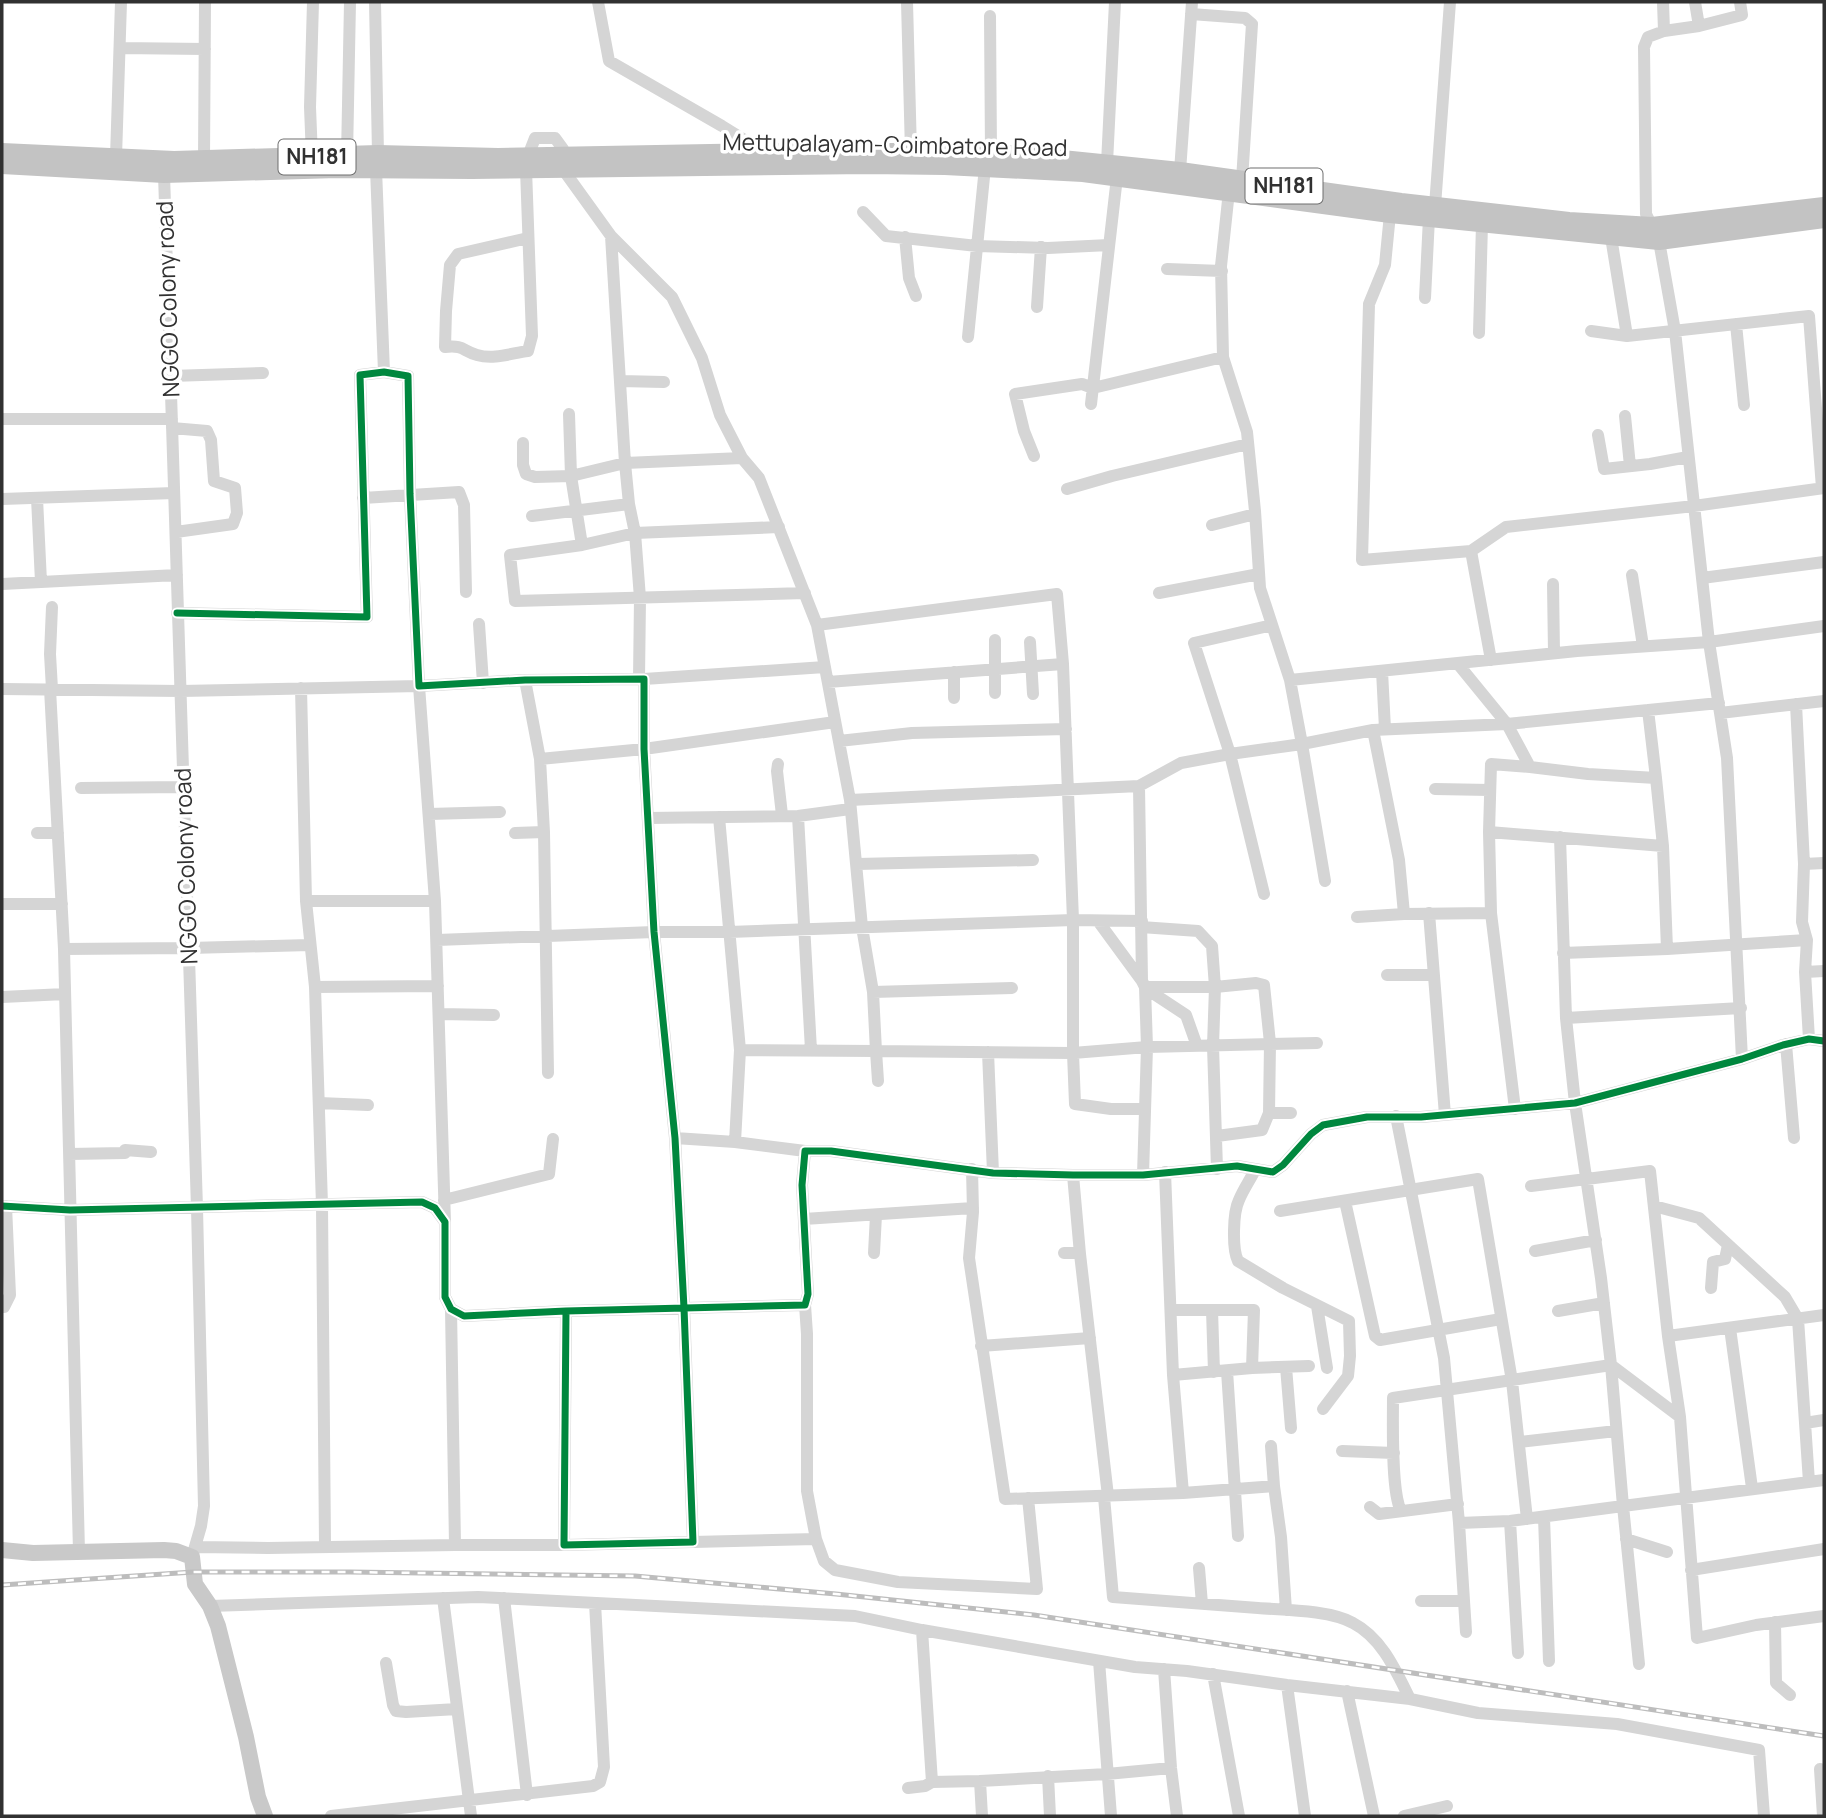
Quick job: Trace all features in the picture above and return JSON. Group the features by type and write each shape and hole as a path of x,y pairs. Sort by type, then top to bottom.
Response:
{"highway":[{"name":"NH181","path":"2,152 116,157 164,166 204,159 347,156 377,161"},
{"name":"NH181","path":"2,165 744,160 764,152 911,152 988,160"},
{"name":"Mettupalayam-Coimbatore Road","path":"744,160 868,165 988,160 1084,167 1236,186 1390,214 1432,212 1482,224 1611,237 1824,219"},
{"name":"NH181","path":"1111,170 1180,171 1236,186 1432,212 1569,221 1655,233 1824,206"}],"main road":[{"path":"2,1550 33,1553 164,1550 193,1552 195,1584 218,1626 258,1797 265,1816"}],"street":[{"path":"116,157 121,2"},
{"path":"204,159 205,2"},
{"path":"312,157 310,107 313,2"},
{"path":"347,156 350,2"},
{"path":"375,2 384,373"},
{"path":"597,2 610,61 764,152"},
{"path":"907,2 911,152"},
{"path":"1091,404 1109,245 1115,2"},
{"path":"1425,298 1450,2"},
{"path":"1663,2 1664,31"},
{"path":"1695,2 1699,26"},
{"path":"1740,2 1742,15 1699,26 1664,31 1648,37 1644,47 1646,214 1655,233 1675,331 1709,642 1727,758 1742,1059"},
{"path":"1180,171 1191,8 1245,18 1252,24 1236,186 1222,271 1223,357 1247,432 1260,588 1290,680 1325,881"},
{"path":"968,337 988,160 990,16"},
{"path":"120,48 205,49"},
{"path":"528,238 458,254 450,265 445,346 458,345 481,356 497,357 528,351 532,336 527,163 535,138 555,138 563,149 563,162 611,236 672,297 702,358 720,415 743,458 759,478 817,625 850,805 862,927 873,992 878,1082"},
{"name":"NGGO Colony road","path":"164,166 204,1506 193,1552"},
{"path":"863,212 886,236 977,246 1109,245"},
{"path":"1390,214 1385,265 1369,303 1362,560 1471,551 1506,527 1694,506 1823,488 1809,316 1627,336 1591,331"},
{"path":"1479,333 1482,224"},
{"path":"611,236 625,463 635,533 640,598 643,749 654,932 675,1138 693,1542"},
{"path":"905,237 909,278 916,296"},
{"path":"1611,237 1627,336"},
{"path":"1037,307 1041,247"},
{"path":"1167,268 1222,271"},
{"path":"1737,324 1744,405"},
{"path":"1034,456 1009,392 1082,384 1093,388 1223,357"},
{"path":"171,376 263,373"},
{"path":"177,613 367,617 360,375 384,373 408,376 410,494 419,686 437,940 445,1297 451,1310 455,1545"},
{"path":"620,381 664,382"},
{"path":"569,414 571,475 582,545"},
{"path":"1625,416 1630,466"},
{"path":"2,419 172,424 207,431 211,440 214,481 235,488 237,513 233,524 176,532"},
{"path":"1598,435 1604,470 1688,457"},
{"path":"523,443 523,465 526,474 535,477 571,475 625,463 743,458"},
{"path":"1068,489 1135,470 1248,444"},
{"path":"363,498 458,492 464,505 466,592"},
{"path":"2,499 174,493"},
{"path":"37,498 41,582"},
{"path":"532,516 629,504"},
{"path":"1212,525 1255,514"},
{"path":"779,527 635,533 582,545 510,555 515,601 805,593"},
{"path":"1471,551 1491,660"},
{"path":"1702,578 1824,562"},
{"path":"1159,593 1259,574"},
{"path":"2,584 177,575"},
{"path":"1632,575 1643,646"},
{"path":"1553,584 1554,653"},
{"path":"817,625 1057,594 1063,664 1073,920 1075,1104 1111,1109 1145,1109"},
{"path":"52,607 50,654 64,949 79,1552"},
{"path":"479,624 483,683"},
{"path":"1264,894 1230,754 1194,643 1272,625"},
{"path":"1290,680 1554,653 1709,642 1824,626"},
{"path":"995,640 995,693"},
{"path":"1030,642 1033,694"},
{"path":"828,681 1063,664"},
{"path":"1458,664 1507,724 1530,767"},
{"path":"2,689 181,691 419,686 525,680 641,679 825,667"},
{"path":"1382,671 1379,730 1399,860 1404,914"},
{"path":"954,672 954,698"},
{"path":"525,680 540,759 544,832 548,1073"},
{"path":"301,688 306,901 315,986 322,1205 325,1546"},
{"path":"648,818 798,816 850,805 1139,786 1181,763 1379,730 1507,724 1648,710 1824,701"},
{"path":"1796,704 1804,864 1802,922 1807,940 1805,972 1809,1039"},
{"path":"1648,710 1663,846 1667,949"},
{"path":"540,759 643,749 835,722"},
{"path":"839,741 912,733 1066,729"},
{"path":"778,764 782,815"},
{"path":"1515,1109 1491,913 1491,764 1656,778"},
{"path":"1139,786 1147,1047 1143,1175"},
{"path":"81,788 184,787"},
{"path":"1435,789 1490,790"},
{"path":"429,814 500,812"},
{"path":"798,816 811,1050"},
{"path":"719,817 740,1050 735,1142"},
{"path":"515,833 544,832"},
{"path":"1489,832 1663,846"},
{"path":"37,833 58,833"},
{"path":"1560,838 1566,1018 1575,1103 1604,1303 1639,1664"},
{"path":"857,864 1033,860"},
{"path":"1804,864 1824,863"},
{"path":"306,901 435,901"},
{"path":"2,904 62,904"},
{"path":"1429,913 1446,1115"},
{"path":"1357,917 1491,913"},
{"path":"437,940 1073,920 1198,931 1212,946 1210,987 1217,1169"},
{"path":"1098,921 1143,984 1186,1015 1197,1046"},
{"path":"1563,953 1736,946 1807,940"},
{"path":"64,949 310,945"},
{"path":"1805,972 1824,971"},
{"path":"1387,975 1434,975"},
{"path":"1143,984 1210,987 1256,983 1264,985 1270,1043 1269,1113 1262,1130 1217,1136"},
{"path":"315,986 438,986"},
{"path":"1166,1002 1210,987"},
{"path":"873,992 1012,988"},
{"path":"2,996 65,994"},
{"path":"1566,1018 1741,1008"},
{"path":"439,1014 494,1015"},
{"path":"675,1138 805,1151 831,1151 993,1173 1143,1175 1237,1166 1273,1172 1323,1125 1367,1116 1446,1115 1575,1103 1742,1059 1786,1044 1809,1039 1824,1041"},
{"path":"740,1050 1073,1053 1147,1047 1317,1043"},
{"path":"1786,1044 1794,1138"},
{"path":"989,1052 993,1173"},
{"path":"318,1103 368,1105"},
{"path":"1269,1113 1291,1113"},
{"path":"1396,1116 1448,1391 1460,1523 1466,1632"},
{"path":"444,1200 549,1174 553,1139"},
{"path":"69,1154 125,1153 125,1150 151,1152"},
{"path":"805,1151 802,1185 808,1294 805,1306 807,1491 816,1539 824,1562 835,1570 898,1582 1037,1589 1028,1498"},
{"path":"972,1169 973,1208 969,1258 1004,1499 1183,1493 1274,1486"},
{"path":"1255,1170 1237,1203 1235,1255 1243,1265 1349,1321 1348,1376 1323,1409"},
{"path":"1531,1186 1650,1171 1679,1417 1697,1638 1755,1625 1824,1616"},
{"path":"1166,1172 1173,1375 1183,1493"},
{"path":"1073,1175 1106,1496 1113,1597 1338,1616 1354,1623 1368,1634 1389,1658 1410,1699"},
{"path":"1280,1211 1478,1179 1512,1381 1527,1519"},
{"path":"1345,1201 1375,1336 1380,1340 1501,1319"},
{"path":"2,1307 10,1295 4,1206 70,1210 422,1202 435,1208 445,1223"},
{"path":"1654,1206 1699,1218 1785,1297 1798,1319 1808,1482"},
{"path":"804,1219 973,1208"},
{"path":"874,1253 876,1215"},
{"path":"1535,1251 1595,1240"},
{"path":"1711,1288 1713,1262 1726,1259 1728,1245"},
{"path":"1064,1253 1080,1253"},
{"path":"1558,1311 1604,1303"},
{"path":"451,1310 464,1316 805,1306"},
{"path":"1317,1306 1327,1368"},
{"path":"1171,1310 1254,1310 1252,1368"},
{"path":"1212,1310 1238,1535"},
{"path":"564,1545 566,1311"},
{"path":"1668,1336 1824,1315"},
{"path":"1730,1328 1752,1488"},
{"path":"981,1346 1090,1338"},
{"path":"1401,1511 1397,1503 1393,1398 1611,1365 1679,1417"},
{"path":"1173,1375 1309,1366"},
{"path":"1286,1367 1291,1428"},
{"path":"1655,1398 1675,1387"},
{"path":"1805,1423 1824,1420"},
{"path":"1520,1442 1616,1432"},
{"path":"1271,1446 1286,1610"},
{"path":"1342,1451 1394,1453"},
{"path":"1460,1523 1544,1517 1824,1480"},
{"path":"1370,1507 1379,1514 1458,1504"},
{"path":"1544,1517 1549,1661"},
{"path":"1510,1521 1518,1653"},
{"path":"193,1552 325,1546 564,1545 816,1539"},
{"path":"1626,1539 1667,1552"},
{"path":"1691,1570 1824,1549"},
{"path":"1199,1568 1202,1604"},
{"path":"443,1598 471,1816"},
{"path":"209,1606 504,1598 855,1616 1099,1661 1410,1699 1478,1713 1617,1724 1759,1750 1764,1816"},
{"path":"504,1598 527,1795"},
{"path":"1421,1601 1464,1601"},
{"path":"331,1816 527,1795 593,1786 600,1782 604,1767 595,1603"},
{"path":"1775,1622 1776,1684 1790,1695"},
{"path":"922,1630 932,1782"},
{"path":"1099,1661 1111,1816"},
{"path":"386,1663 396,1710 406,1713 457,1709"},
{"path":"1164,1669 1177,1816"},
{"path":"1213,1674 1239,1816"},
{"path":"1287,1685 1305,1816"},
{"path":"1347,1691 1374,1816"},
{"path":"908,1788 925,1786 932,1782 1107,1774 1171,1768"},
{"path":"1820,1769 1823,1816"},
{"path":"1048,1776 1050,1816"},
{"path":"980,1781 982,1816"},
{"path":"1404,1816 1447,1807"}],"railway":[{"path":"2,1585 193,1572 635,1576 1034,1615 1824,1736"}],"cycle path":[{"path":"177,613 367,617 360,375 384,372 408,376 410,494 419,686 525,680 644,679 644,749 654,932 675,1138 693,1542 564,1545 566,1311"},
{"path":"2,1206 70,1210 422,1202 435,1208 445,1222 445,1297 451,1309 464,1316 805,1305 808,1294 802,1185 805,1151 831,1151 993,1173 1143,1175 1237,1166 1273,1172 1323,1125 1367,1117 1421,1117 1575,1103 1742,1059 1783,1045 1809,1039 1824,1041"}]}
